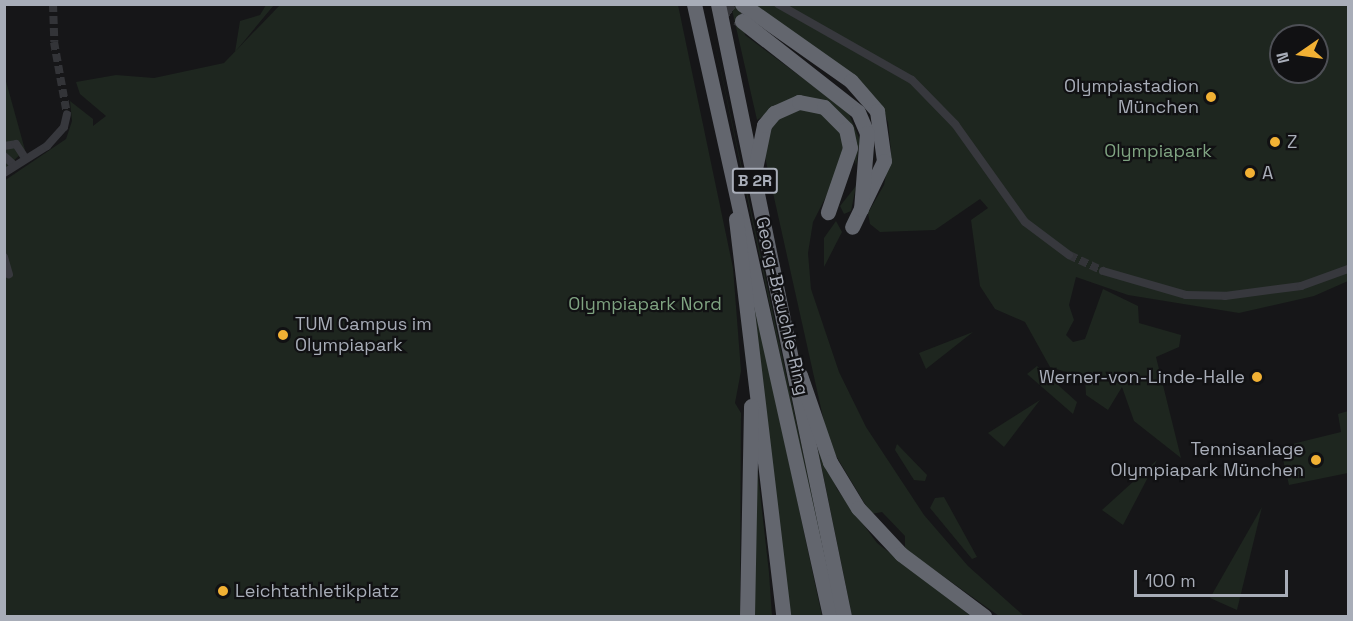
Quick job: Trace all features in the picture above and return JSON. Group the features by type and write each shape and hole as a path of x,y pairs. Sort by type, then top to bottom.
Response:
{"highway":[{"name":"Georg-Brauchle-Ring","path":"694,4 735,195 750,242 830,616"},
{"name":"Georg-Brauchle-Ring","path":"718,4 793,358 797,398 844,616"},
{"path":"742,4 850,81 877,111 884,161 852,227"},
{"path":"742,21 849,101 867,133 861,209"},
{"path":"754,175 764,125 774,113 799,102 824,107 846,129 850,148 828,212 865,162"},
{"name":"B 2R","path":"735,195 755,391 783,616"},
{"name":"B 2R","path":"793,358 830,462 858,508 901,554 984,616"},
{"path":"747,616 749,415 755,391"}],"street":[{"path":"778,4 912,80 955,124 1025,222 1069,255"},
{"path":"4,172 47,146 64,128 67,114"},
{"path":"4,146 15,144 25,158"},
{"path":"4,156 14,165"},
{"path":"4,257 9,274"},
{"path":"1104,271 1186,295 1224,296 1300,286 1348,268"}],"green space":[{"path":"266,5 274,5 235,52 240,21 260,15"},
{"name":"TUM Campus im Olympiapark","path":"280,5 678,5 733,268 741,371 735,403 741,413 740,616 5,616 4,181 66,139 72,121 70,101 93,119 93,126 106,116 80,94 76,82 116,75 154,78 224,63"},
{"path":"731,5 740,8 745,35 848,112 860,140 856,166 847,120 832,106 791,99 757,120"},
{"name":"Olympiapark","path":"754,5 1348,5 1348,281 1314,296 1239,313 1128,295 1076,277 1069,305 1074,320 1066,335 1073,342 1085,339 1103,289 1138,306 1139,323 1181,335 1179,347 1156,357 1181,458 1134,421 1122,387 1108,410 1086,395 1085,378 1050,367 1025,322 995,309 980,286 971,220 988,208 980,199 935,230 880,232 870,224 868,213 884,185 891,151 888,122 874,96"},
{"path":"708,10 838,616 835,616"},
{"path":"4,74 25,150 5,169 4,169"},
{"path":"794,108 827,113 845,140 837,175 813,222 808,253 811,289 839,372 866,427 924,515 968,566 1024,616 999,616 905,549 905,536 882,512 871,514 829,444 763,148 775,120"},
{"path":"856,186 851,211 844,214 840,206"},
{"path":"836,221 842,232 824,267 824,238"},
{"path":"747,267 822,616 790,616"},
{"path":"973,332 926,369 919,353"},
{"path":"1037,366 1077,402 1073,414 1027,374"},
{"path":"1040,400 1004,447 988,433"},
{"name":"Tennisanlage Olympiapark München","path":"1348,411 1348,473 1289,485 1280,447 1341,432 1338,414"},
{"path":"816,440 837,489 877,543 971,616 852,616"},
{"path":"897,444 927,475 925,481 914,480 895,450"},
{"path":"755,448 769,573 772,616 751,616"},
{"path":"1157,460 1123,525 1102,510"},
{"path":"944,497 977,557 972,559 930,508 935,498"},
{"path":"1262,507 1237,610 1210,598"}],"tunnel":[{"path":"53,4 54,42 67,114"},
{"path":"719,4 742,21"},
{"path":"1069,255 1103,271"}],"place":[{"name":"Olympiastadion München","path":"1211,97"},
{"name":"Z","path":"1275,142"},
{"name":"A","path":"1250,173"},
{"name":"TUM Campus im Olympiapark","path":"283,335"},
{"name":"Werner-von-Linde-Halle","path":"1257,377"},
{"name":"Tennisanlage Olympiapark München","path":"1316,460"},
{"name":"Leichtathletikplatz","path":"223,591"}],"park label":[{"name":"Olympiapark Nord","path":"645,304"}]}
